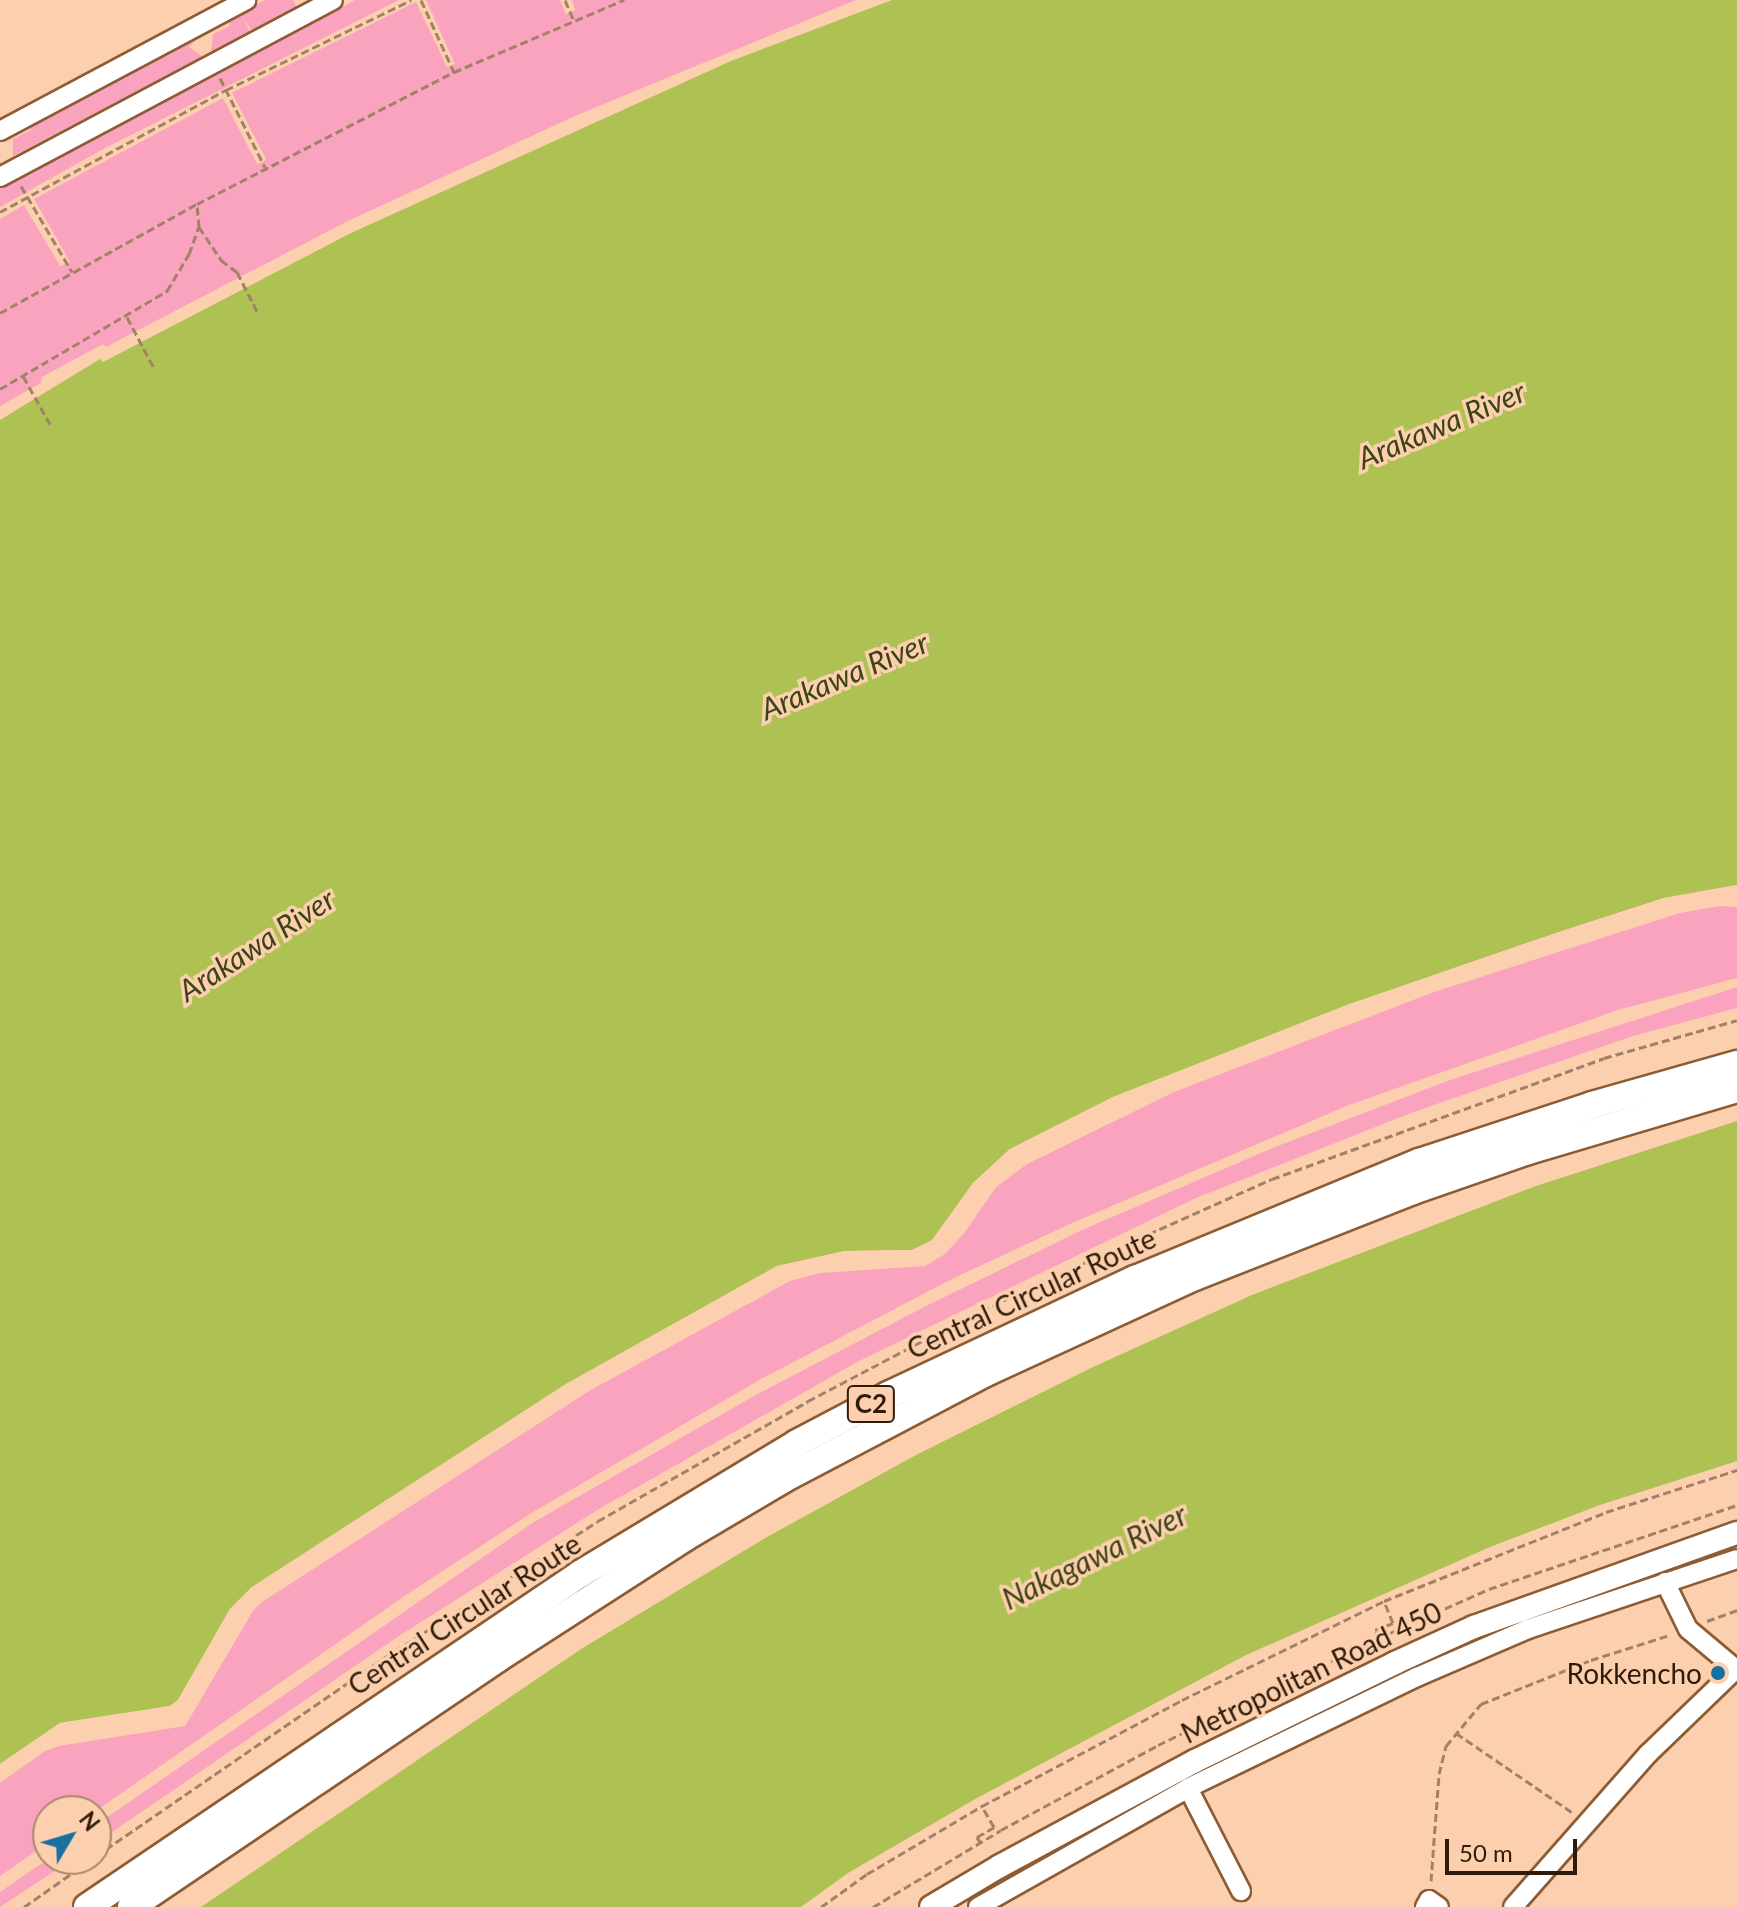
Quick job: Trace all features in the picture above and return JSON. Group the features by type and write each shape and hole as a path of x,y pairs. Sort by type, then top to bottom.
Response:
{"highway":[{"name":"Central Circular Route","path":"87,1907 580,1574 797,1443 888,1395 1135,1279 1419,1162 1592,1105 1737,1064"},
{"name":"Central Circular Route","path":"131,1907 497,1659 686,1537 784,1479 988,1372 1195,1277 1413,1191 1528,1151 1737,1089"}],"main road":[{"name":"Metropolitan Road 450","path":"931,1907 1000,1866 1195,1761 1474,1627 1737,1533"}],"street":[{"path":"0,131 246,0"},
{"path":"8,178 333,0"},
{"path":"978,1907 1188,1788 1489,1645 1737,1559"},
{"path":"1513,1907 1648,1754 1736,1669 1688,1629 1665,1582"},
{"path":"1474,1627 1489,1645"},
{"path":"1188,1788 1241,1891"}],"path":[{"path":"0,212 226,90 411,0"},
{"path":"421,0 454,72"},
{"path":"565,0 574,21"},
{"path":"0,313 197,204 454,72 624,0"},
{"path":"226,90 265,168"},
{"path":"8,178 27,197 72,272"},
{"path":"0,389 167,291 189,254 199,227 197,204"},
{"path":"199,227 221,260 237,272 259,315"},
{"path":"127,317 154,368"},
{"path":"23,376 50,424"},
{"path":"821,1907 867,1874 982,1806 1182,1700 1384,1601 1606,1512 1737,1470"},
{"path":"1379,1639 1375,1630 1393,1623 1384,1601"},
{"path":"1431,1905 1439,1774 1446,1746 1481,1704 1591,1660 1737,1610"},
{"path":"1456,1733 1587,1822"},
{"path":"980,1842 977,1837 994,1827 982,1806"},
{"path":"24,1907 69,1875"}],"shaded area":[{"path":"265,0 293,0 297,7 252,31 244,19 250,32 211,52 213,34 230,26 227,19"},
{"path":"355,0 399,0 105,148 0,207 0,188"},
{"path":"426,0 560,0 566,14 575,10 572,0 856,0 577,115 346,222 106,347 103,344 42,377 41,383 0,406 0,219 24,205 60,266 70,262 34,199 223,98 257,164 263,162 266,159 232,93 416,2 447,67 455,64"},
{"path":"203,31 189,47 203,57 13,156 13,139 31,130 28,123"},
{"path":"1720,906 1737,907 1737,978 1618,1010 1349,1105 1072,1223 952,1279 761,1379 533,1512 406,1595 112,1800 112,1795 32,1795 32,1854 0,1876 0,1783 45,1751 59,1746 185,1726 253,1611 262,1602 589,1391 790,1281 820,1273 925,1266 945,1254 965,1232 996,1187 1027,1164 1174,1092 1434,992 1680,913"},
{"path":"1737,987 1737,1008 1633,1036 1411,1113 1196,1198 857,1362 599,1509 399,1636 112,1832 112,1814 534,1522 754,1396 924,1307 1082,1230 1275,1147 1450,1080"},
{"path":"32,1870 32,1875 49,1875 0,1907 0,1892"}],"water":[{"name":"Arakawa River","path":"892,0 1737,0 1737,885 1664,898 1559,932 1347,1005 1113,1097 1010,1149 973,1183 932,1241 912,1250 845,1251 777,1266 566,1384 252,1587 230,1609 178,1700 170,1706 60,1723 0,1764 0,420 100,359 103,362 351,233 731,61"},
{"name":"Nakagawa River","path":"1737,1121 1737,1461 1600,1505 1490,1547 1246,1655 977,1798 848,1873 801,1907 201,1907 581,1649 767,1537 916,1455 1093,1367 1252,1295 1536,1186"}],"pier":[{"path":"1737,885 1737,889 1665,902 1348,1009 1114,1100 1012,1153 976,1185 935,1243 913,1254 846,1255 779,1270 569,1388 255,1590 233,1611 181,1702 172,1710 62,1726 0,1768 0,1764 60,1723 170,1706 178,1700 230,1609 252,1587 566,1384 777,1266 845,1251 912,1250 932,1240 973,1183 1010,1149 1113,1097 1347,1005 1559,932 1664,898"}],"place":[{"name":"Rokkencho","path":"1718,1673"}]}
